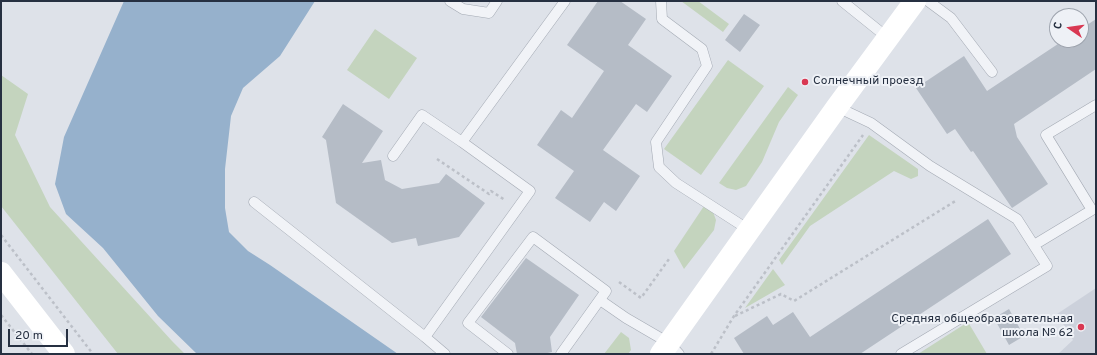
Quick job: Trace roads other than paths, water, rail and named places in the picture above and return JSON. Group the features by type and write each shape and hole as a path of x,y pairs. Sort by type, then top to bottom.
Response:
{"street":[{"path":"670,350 749,230 915,1"},
{"path":"1,273 64,354"}],"lane":[{"path":"450,1 463,9 489,13 497,1"},
{"path":"462,142 565,1"},
{"path":"661,1 662,19 702,49 707,66 656,142 659,167 676,183 749,230"},
{"path":"842,1 888,38"},
{"path":"928,1 951,18 992,72"},
{"path":"1034,245 1094,211 1046,135 1096,105"},
{"path":"837,107 871,123 930,166 1017,219 1047,266 901,354"},
{"path":"393,156 422,115 530,191 425,337"},
{"path":"254,202 445,354"},
{"path":"508,354 468,323 533,237 606,291 561,354"},
{"path":"600,300 670,350"}],"water":[{"path":"124,1 315,1 280,56 243,88 231,116 225,169 225,208 229,232 248,251 398,354 197,354 158,316 103,248 66,214 55,184 64,137"}],"place":[{"name":"Солнечный проезд","path":"805,82"},
{"name":"Средняя общеобразовательная школа № 62","path":"1081,327"}]}
